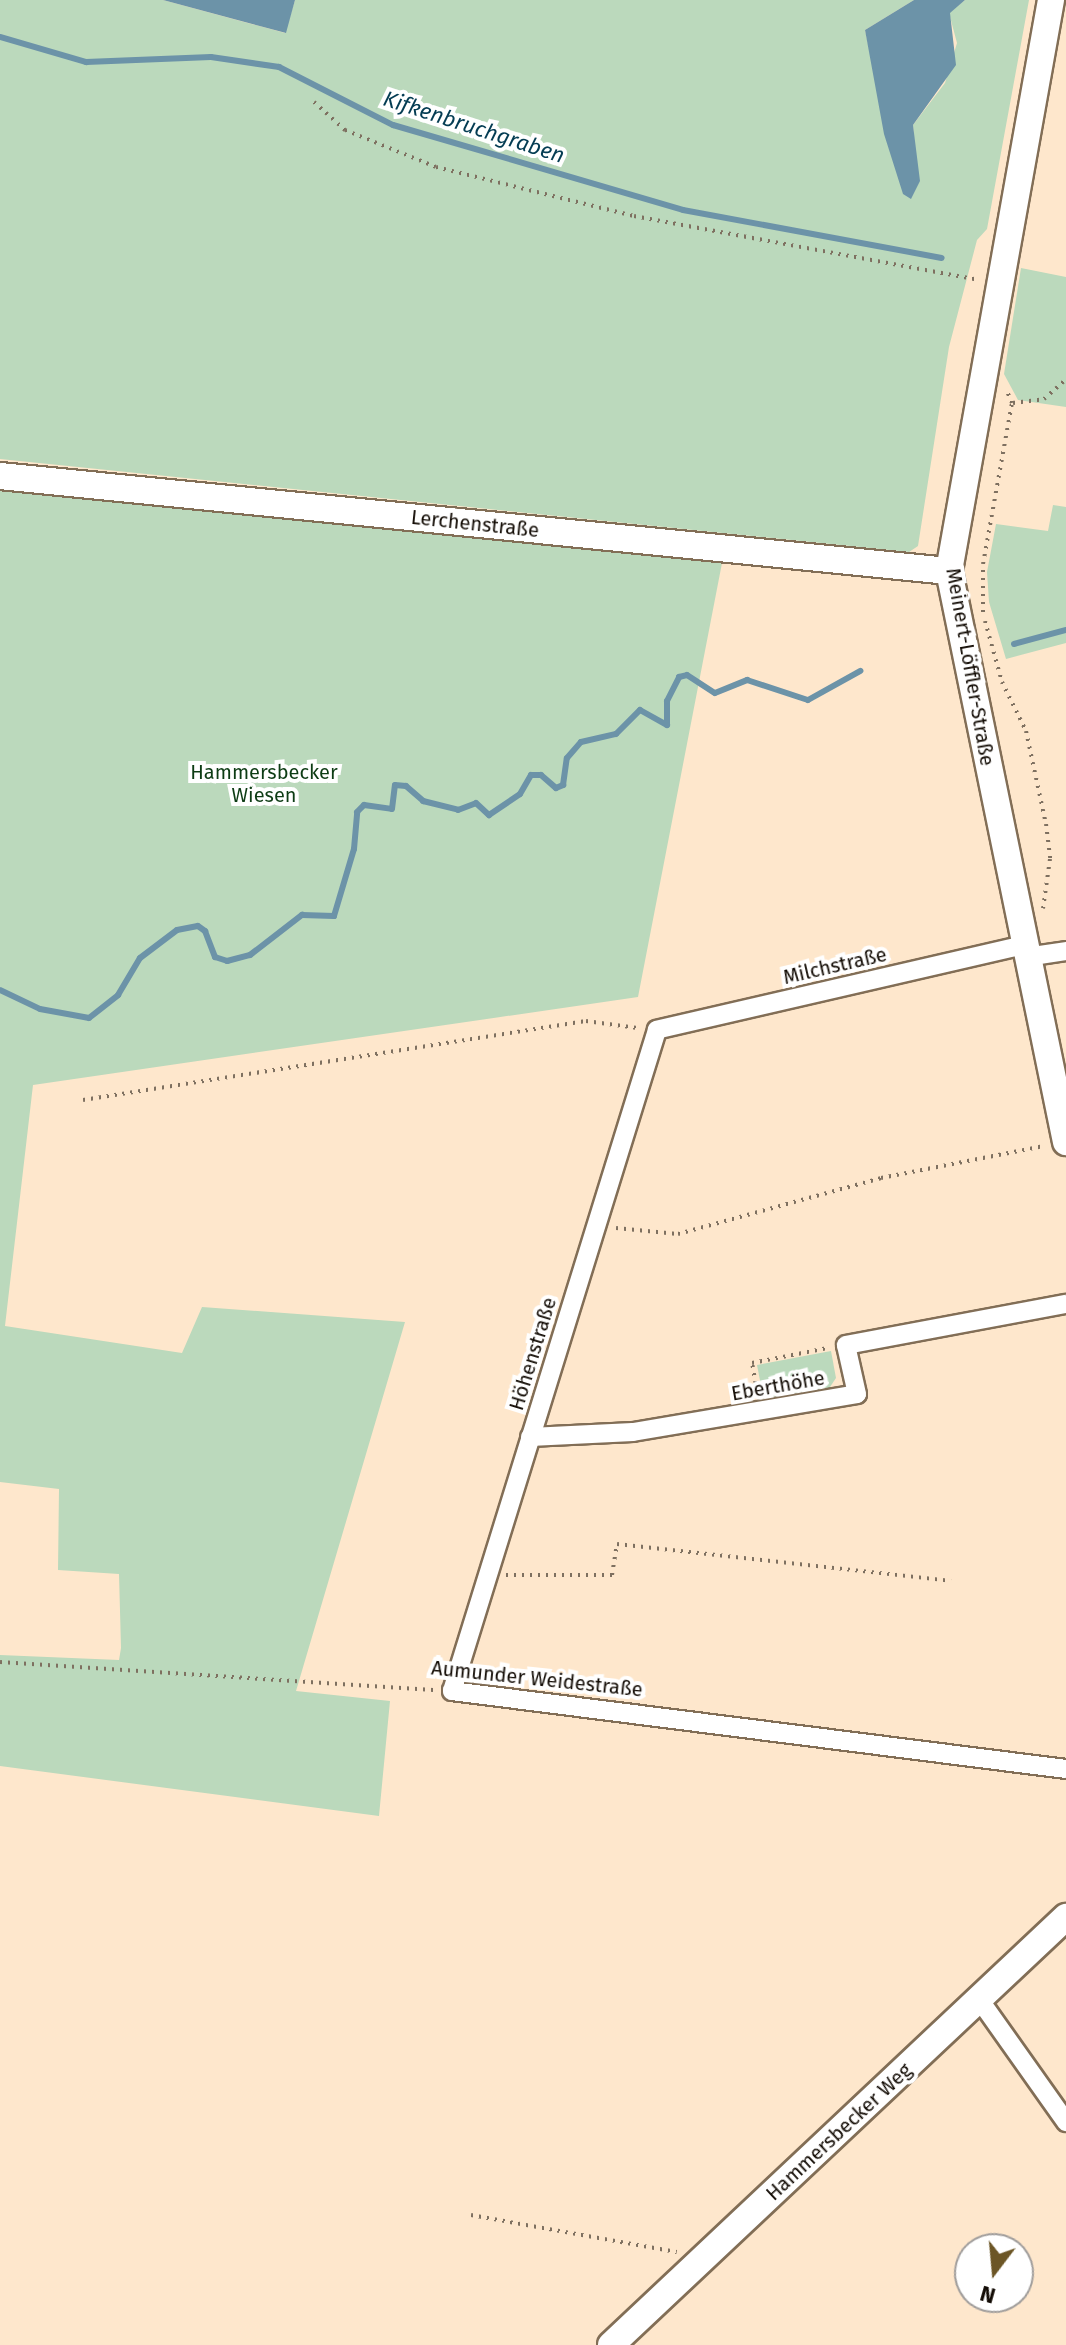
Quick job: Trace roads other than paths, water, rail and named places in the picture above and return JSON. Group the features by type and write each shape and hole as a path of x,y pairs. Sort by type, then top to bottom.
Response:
{"street":[{"name":"Meinert-Löffler-Straße","path":"1051,0 998,283 949,571 1066,1142"},
{"name":"Lerchenstraße","path":"0,476 949,571"},
{"name":"Milchstraße","path":"657,1030 1025,951 1066,951"},
{"name":"Höhenstraße","path":"452,1691 657,1030"},
{"name":"Eberthöhe","path":"530,1437 633,1432 857,1394 846,1345 1066,1304"},
{"name":"Aumunder Weidestraße","path":"452,1691 1066,1769"},
{"name":"Hammersbecker Weg","path":"611,2345 1066,1917"},
{"path":"979,1999 1066,2122"}],"water":[{"path":"163,0 295,0 286,33"},
{"path":"914,0 965,0 950,13 956,65 913,125 920,181 911,199 903,194 884,134 865,30"}],"waterway":[{"name":"Kifkenbruchgraben","path":"0,37 86,62 211,57 279,67 393,125 683,210 942,258"},
{"path":"1014,644 1066,630"},
{"path":"0,990 40,1009 89,1018 118,995 140,958 177,930 198,926 205,931 215,957 227,961 250,955 302,915 334,916 354,849 357,812 364,805 392,809 395,785 406,786 423,801 458,810 476,803 489,815 520,794 531,775 541,775 556,788 563,785 567,758 581,742 616,734 640,710 667,725 667,701 679,677 687,675 715,693 747,680 808,700 860,671"}],"park label":[{"name":"Hammersbecker Wiesen","path":"264,784"}]}
